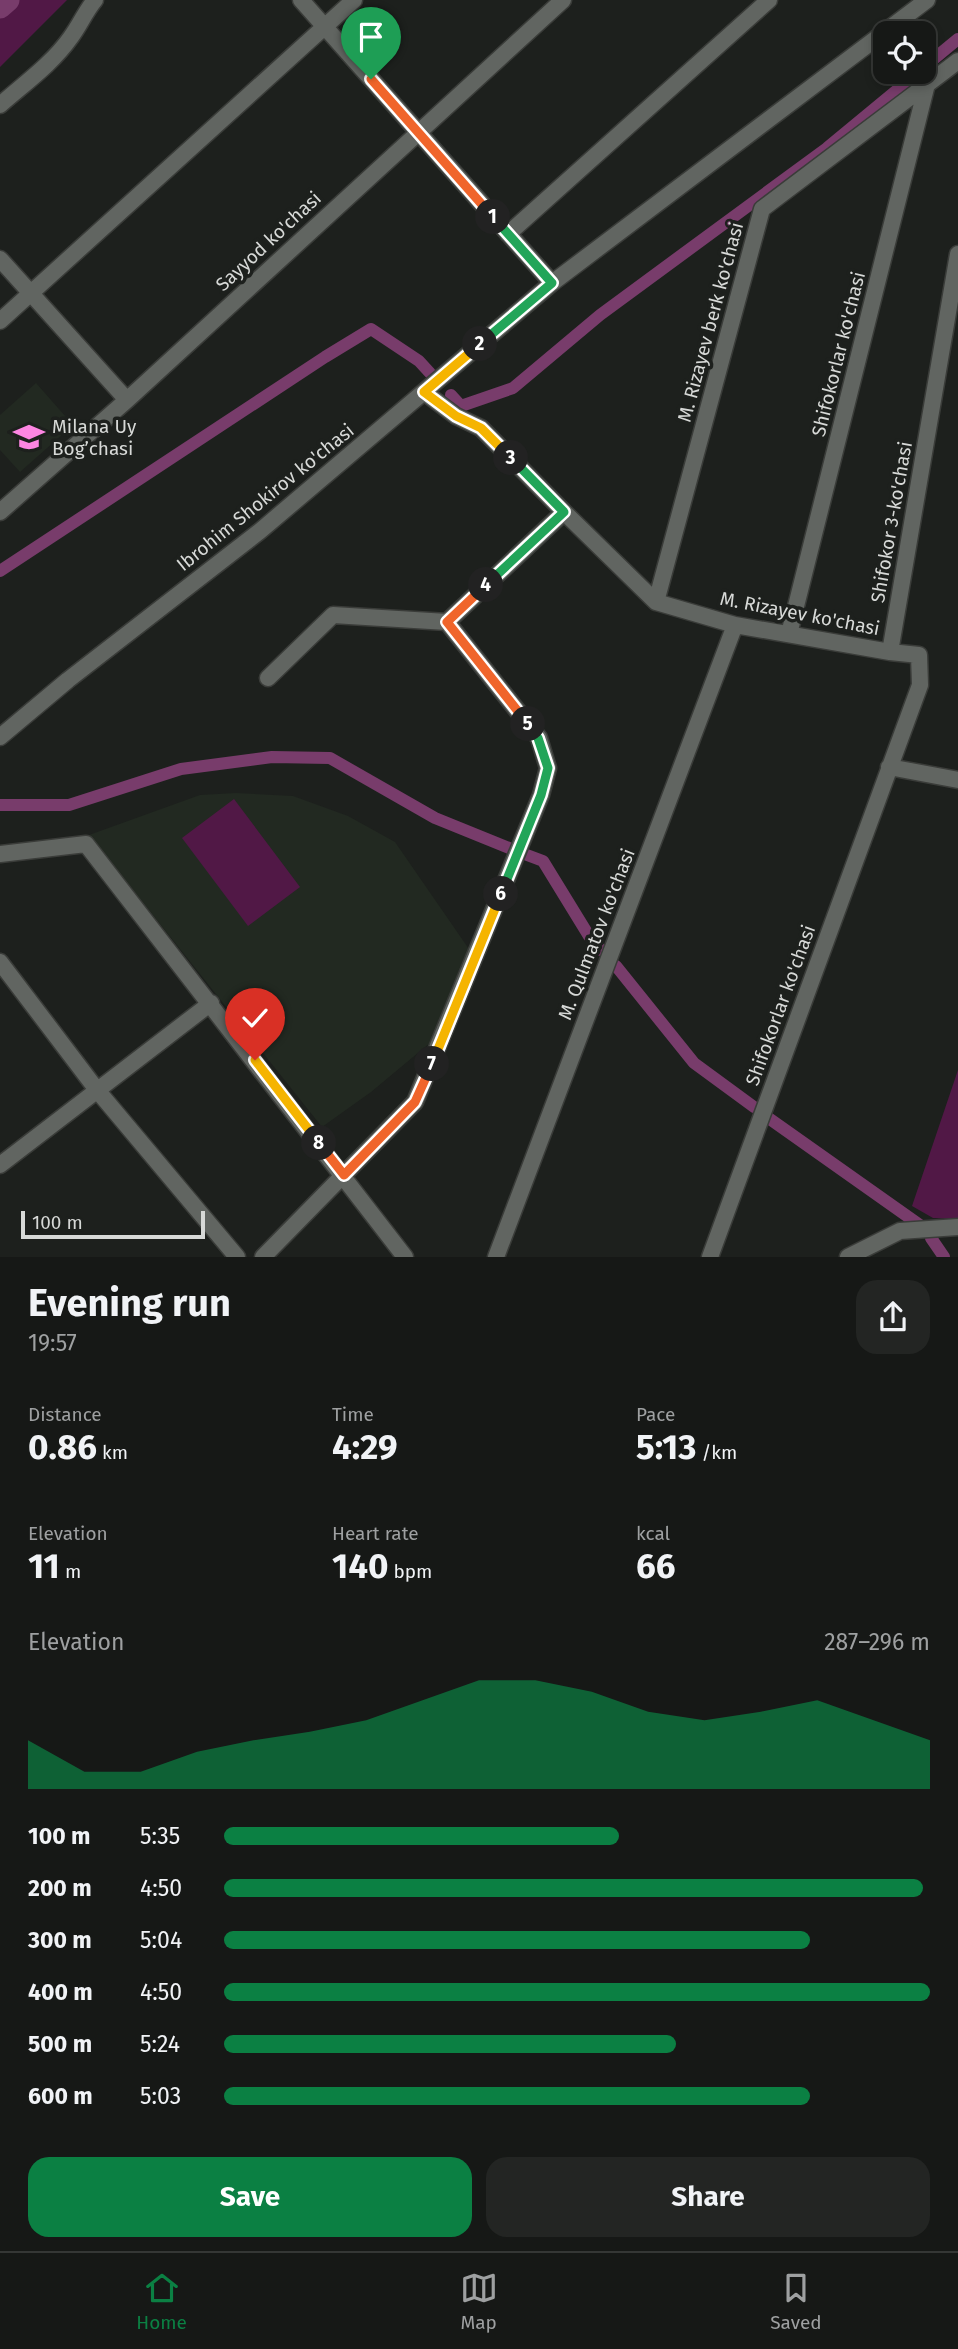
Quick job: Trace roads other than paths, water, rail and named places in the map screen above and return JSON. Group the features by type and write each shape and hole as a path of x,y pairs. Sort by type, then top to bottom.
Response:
{"street":[{"path":"0,104 49,64 73,35 83,15 95,0"},
{"path":"301,0 552,283"},
{"path":"0,321 354,0"},
{"name":"Sayyod ko'chasi","path":"0,512 127,400 563,0"},
{"path":"508,234 769,0"},
{"name":"Ibrohim Shokirov ko'chasi","path":"0,737 68,680 260,531 552,283 926,0"},
{"name":"M. Rizayev berk ko'chasi","path":"936,77 958,61"},
{"name":"M. Rizayev berk ko'chasi","path":"656,602 762,209 927,84"},
{"name":"Shifokorlar ko'chasi","path":"789,634 927,84"},
{"name":"Shifokor 3-ko'chasi","path":"890,652 958,254"},
{"path":"0,259 127,400"},
{"name":"M. Rizayev ko'chasi","path":"424,392 456,416 481,428 656,602 735,625 890,652"},
{"path":"268,678 333,615 447,622 564,512"},
{"path":"263,1257 415,1102 541,795 548,768 538,738 447,622"},
{"name":"M. Qulmatov ko'chasi","path":"496,1257 735,625"},
{"path":"890,652 919,655 920,685 888,767 958,780"},
{"name":"Shifokorlar ko'chasi","path":"710,1257 888,767"},
{"path":"0,853 86,844 405,1257"},
{"path":"0,962 97,1090 237,1257"},
{"path":"0,1165 211,1003"},
{"path":"848,1257 900,1231 958,1227"}],"waterway":[{"path":"0,7 8,0"},
{"path":"936,57 958,39"},
{"path":"451,395 461,406 513,388 600,315 827,148 904,84"},
{"path":"0,571 371,329 419,361 430,373"},
{"path":"0,805 69,805 181,769 272,757 330,758 435,818 509,848"},
{"path":"527,855 543,861 589,936 601,950"},
{"path":"616,966 694,1063 754,1107"},
{"path":"767,1117 924,1228"},
{"path":"931,1238 944,1257"}],"place":[{"name":"Milana Uy Bog’chasi","path":"29,437"}]}
